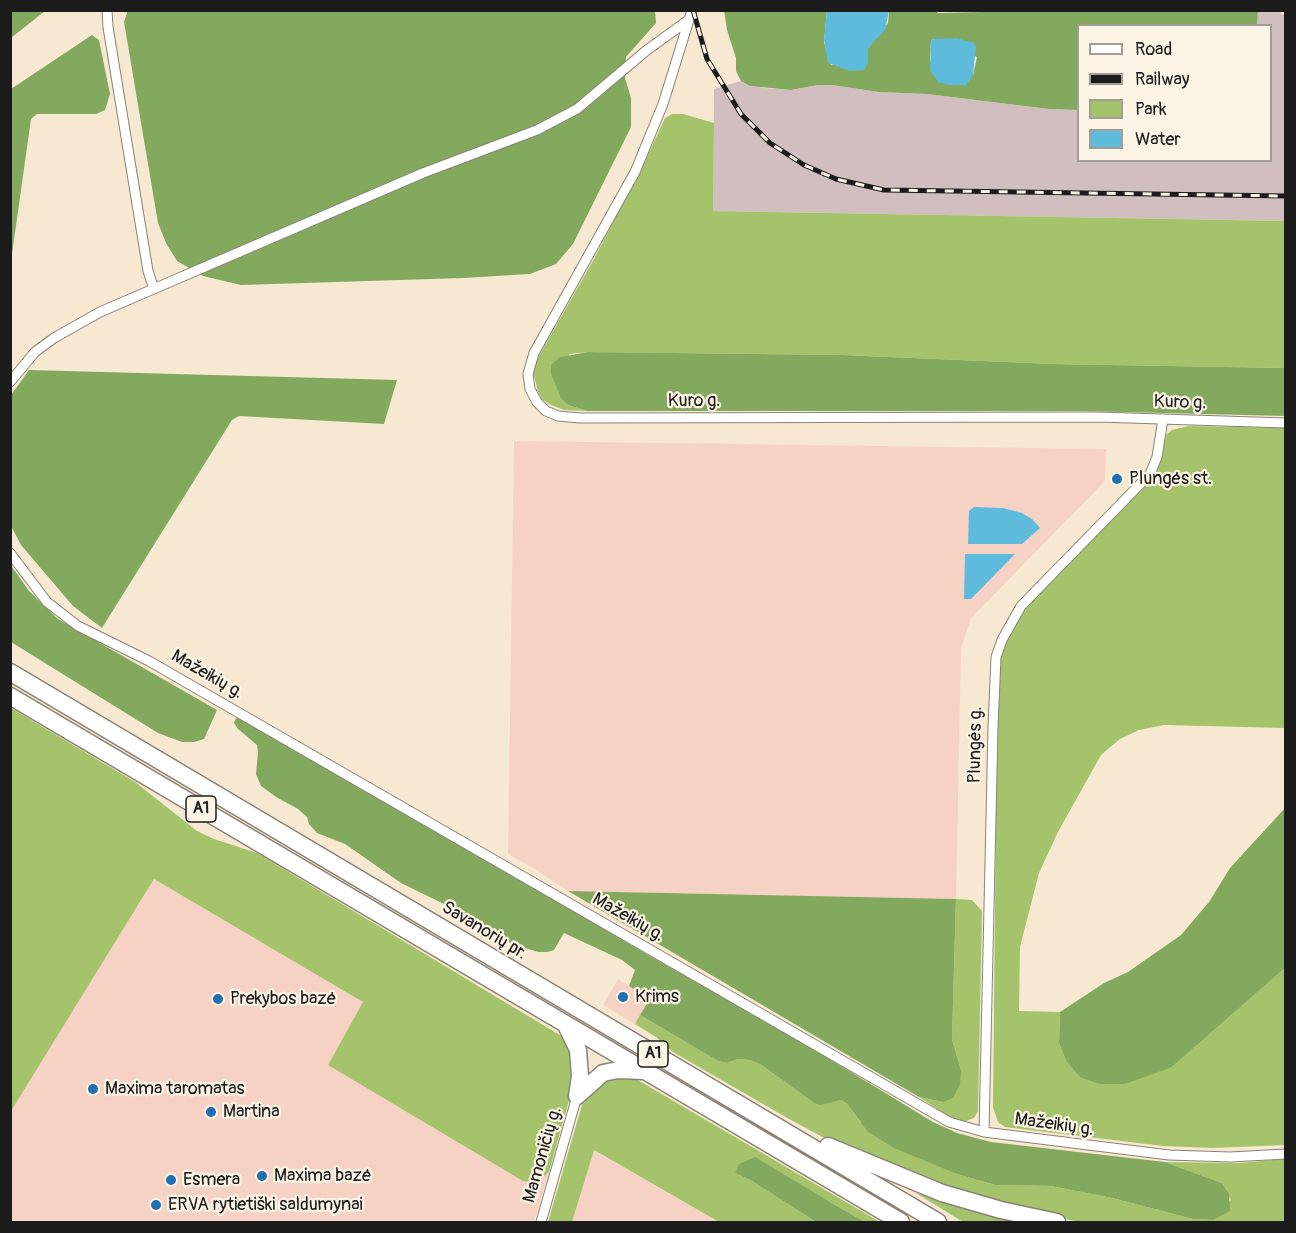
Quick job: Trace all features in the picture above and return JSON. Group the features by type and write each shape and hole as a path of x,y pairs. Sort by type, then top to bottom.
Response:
{"highway":[{"name":"Savanorių pr.","path":"10,672 938,1222"},
{"name":"A1","path":"10,696 901,1222"},
{"path":"566,1024 578,1050 580,1076 577,1096"},
{"path":"577,1096 603,1073 618,1070 644,1071"},
{"path":"761,1117 942,1193 1001,1210 1057,1222"}],"street":[{"path":"107,10 144,248 154,289"},
{"path":"10,382 36,352 54,338 100,312 423,173 537,130 578,109 691,15"},
{"name":"Kuro g.","path":"691,15 663,104 635,172 534,353 528,374 530,389 537,402 546,411 558,416 580,418 1163,419 1286,423"},
{"name":"Plungės g.","path":"984,1132 996,657 1002,639 1021,606 1150,474 1157,457 1163,419"},
{"name":"Mažeikių g.","path":"11,554 47,602 78,626 149,661 935,1116 984,1132 1169,1155 1230,1157 1286,1154"},
{"name":"Mamoničių g.","path":"541,1222 577,1096"}],"shaded area":[{"path":"1258,11 1280,11 1285,15 1285,221 713,211 714,89 741,81 750,86 765,88 791,90 832,85 879,92 927,94 1049,109 1077,110 1077,162 1272,162 1272,24 1257,24"},
{"path":"514,441 1106,449 1105,481 971,618 961,649 956,899 568,891 508,854"},
{"path":"154,879 364,1002 328,1065 540,1180 549,1172 534,1222 11,1222 10,1111"},
{"path":"618,979 650,999 635,1024 603,1005"},
{"path":"593,1150 719,1222 572,1222"}],"green space":[{"path":"11,10 45,10 45,11 11,38"},
{"path":"128,10 655,10 656,23 626,57 625,78 631,98 631,127 573,244 556,264 530,274 241,285 203,276 177,261 166,243 158,223 124,22"},
{"path":"724,10 827,11 824,42 831,65 843,68 867,52 888,23 889,11 935,11 938,13 982,12 983,10 1258,11 1257,24 1077,24 1077,110 1049,109 927,94 879,92 832,85 791,90 750,86 741,81 736,71 736,58 727,30","holes":["939,39 977,57 973,75 930,61 931,41"]},
{"path":"92,35 99,40 110,94 105,110 96,114 37,114 31,119 11,261 11,89"},
{"path":"672,114 683,114 714,123 713,211 1285,221 1285,368 1053,364 843,355 588,352 569,354 568,405 587,411 564,410 551,405 542,399 538,392 533,371 536,361 594,259 665,118"},
{"path":"588,352 843,355 1053,364 1285,368 1285,416 1083,411 587,411 568,405 561,398 551,374 551,365 560,357"},
{"path":"29,370 397,380 384,424 239,416 232,420 102,628 73,606 21,545 11,526 11,395"},
{"path":"1189,426 1285,428 1285,728 1164,725 1139,730 1120,739 1101,755 1058,832 1039,873 1020,947 1019,1011 1060,1012 1059,1043 1066,1061 1081,1077 1172,1067 1285,968 1285,1145 1213,1148 1163,1146 1005,1127 998,1122 993,1107 997,715 1000,662 1006,641 1015,624 1040,590 1149,482 1157,469 1166,435 1172,430"},
{"path":"10,564 29,591 58,619 217,710 204,739 182,742 158,733 11,642"},
{"path":"11,708 135,782 197,831 257,853 568,1040 576,1075 549,1172 540,1180 523,1181 328,1065 363,1002 154,879 11,1111"},
{"path":"237,716 484,857 648,955 780,1029 933,1122 957,1133 991,1142 1165,1162 1222,1183 1229,1194 1230,1211 1213,1220 1193,1219 1112,1198 1051,1186 995,1185 957,1174 894,1148 868,1132 847,1104 841,1100 820,1105 760,1064 738,1059 727,1063 718,1061 640,1015 650,999 629,986 635,970 622,960 564,933 554,950 547,952 538,952 512,944 444,904 401,883 345,844 317,833 309,824 307,817 298,809 261,786 256,774 257,745 238,729 234,723"},
{"path":"1285,808 1285,968 1172,1067 1125,1084 1099,1084 1080,1077 1066,1061 1059,1043 1060,1012 1104,983 1128,972 1181,935 1209,902 1230,868"},
{"path":"568,891 956,899 952,1039 961,1070 960,1084 953,1098 943,1102 919,1097"},
{"path":"956,899 972,900 982,911 978,1111 974,1118 963,1122 948,1116 919,1097 943,1102 961,1070 952,1039"},
{"path":"640,1015 718,1061 727,1063 738,1059 760,1064 814,1103 841,1100 847,1104 860,1122 957,1174 995,1185 1051,1186 1112,1198 1193,1219 1212,1220 1231,1200 1222,1183 1165,1162 1239,1163 1285,1159 1285,1222 1081,1222 1021,1211 968,1197 841,1147 789,1119 673,1052 656,1037 635,1024"},
{"path":"604,1077 636,1079 880,1222 865,1222 830,1202 735,1173 752,1181 816,1222 719,1222 594,1150 572,1222 548,1222 584,1098"},
{"path":"755,1157 865,1222 816,1222 752,1181 735,1173 739,1164"},
{"path":"916,1193 1028,1222 963,1222"}],"water":[{"path":"827,11 889,11 885,30 868,48 868,63 864,70 850,71 828,63 824,39"},
{"path":"956,38 974,43 976,46 973,75 966,85 949,85 938,82 930,70 931,41"},
{"path":"974,507 1003,508 1022,513 1040,528 1022,544 968,544 969,511"},
{"path":"965,554 1015,554 971,599 964,599"}],"railway":[{"path":"693,10 707,59 741,114 770,143 804,165 836,179 884,190 1286,196"}],"place":[{"name":"Plungės st.","path":"1117,479"},
{"name":"Krims","path":"623,997"},
{"name":"Prekybos bazė","path":"218,999"},
{"name":"Maxima taromatas","path":"93,1089"},
{"name":"Martina","path":"211,1112"},
{"name":"Maxima bazė","path":"262,1176"},
{"name":"Esmera","path":"171,1180"},
{"name":"ERVA rytietiški saldumynai","path":"156,1205"}]}
